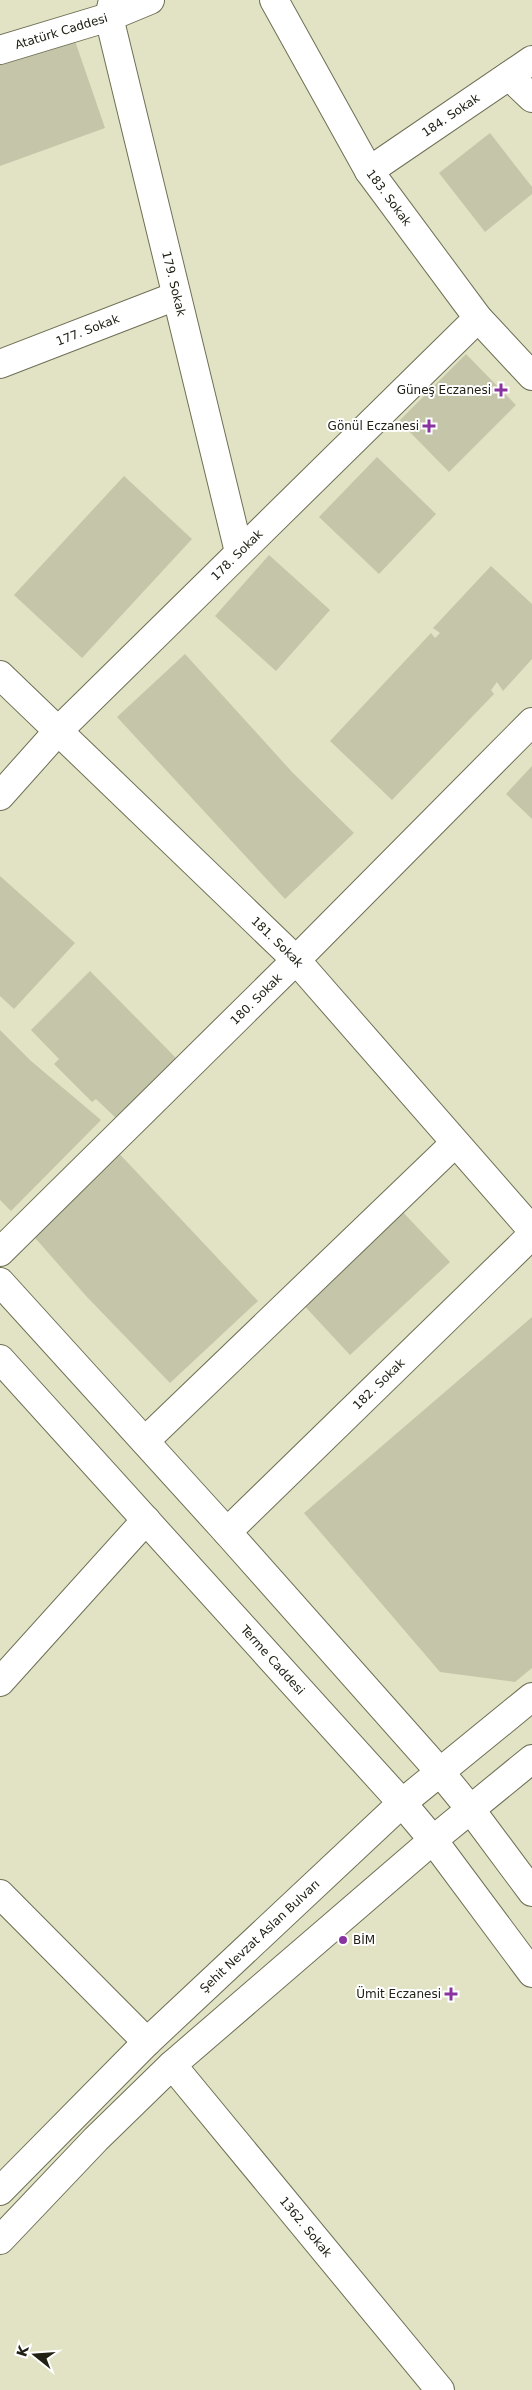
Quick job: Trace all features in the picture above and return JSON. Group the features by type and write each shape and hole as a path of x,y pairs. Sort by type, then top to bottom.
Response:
{"street":[{"name":"Atatürk Caddesi","path":"0,50 111,8 150,0"},
{"name":"183. Sokak","path":"274,0 369,171 478,318 532,376"},
{"name":"179. Sokak","path":"111,8 176,296 239,552"},
{"name":"184. Sokak","path":"369,171 532,60"},
{"path":"509,76 532,98"},
{"name":"177. Sokak","path":"0,364 176,296"},
{"name":"178. Sokak","path":"0,796 58,731 478,318"},
{"name":"181. Sokak","path":"0,674 296,960 532,1230"},
{"name":"180. Sokak","path":"0,1252 296,960 532,722"},
{"path":"145,1441 455,1143"},
{"name":"182. Sokak","path":"227,1532 532,1235"},
{"path":"0,1282 227,1532 440,1772 532,1892"},
{"name":"Terme Caddesi","path":"0,1359 402,1803 433,1840 532,1973"},
{"path":"0,1682 146,1520"},
{"name":"Şehit Nevzat Aslan Bulvarı","path":"0,2191 147,2042 402,1803 532,1697"},
{"path":"0,2240 90,2146 172,2065 433,1840 532,1760"},
{"path":"0,1894 147,2042"},
{"name":"1362. Sokak","path":"172,2065 440,2390"}],"building":[{"path":"74,38 105,128 0,166 0,64"},
{"path":"490,133 532,187 532,194 485,232 439,173"},
{"path":"466,354 516,405 449,472 399,421"},
{"path":"377,457 436,514 379,574 319,517"},
{"path":"124,476 192,539 82,658 14,595"},
{"path":"269,555 330,610 276,671 215,616"},
{"path":"491,566 532,604 532,659 503,691 497,682 491,690 494,694 392,800 330,741 431,633 435,638 440,633 433,628"},
{"path":"185,654 292,772 354,833 285,899 117,717"},
{"path":"532,766 532,819 506,794"},
{"path":"0,876 75,943 14,1009 0,996"},
{"path":"90,971 177,1059 117,1119 96,1099 92,1102 54,1064 59,1059 31,1030"},
{"path":"0,1030 31,1061 101,1120 11,1211 0,1200"},
{"path":"113,1147 258,1301 170,1383 87,1297 29,1231"},
{"path":"399,1208 450,1262 350,1355 299,1300"},
{"path":"532,1317 532,1668 515,1682 440,1672 304,1513"}],"place":[{"name":"Güneş Eczanesi","path":"501,390"},
{"name":"Gönül Eczanesi","path":"429,426"},
{"name":"BİM","path":"343,1940"},
{"name":"Ümit Eczanesi","path":"451,1994"}]}
